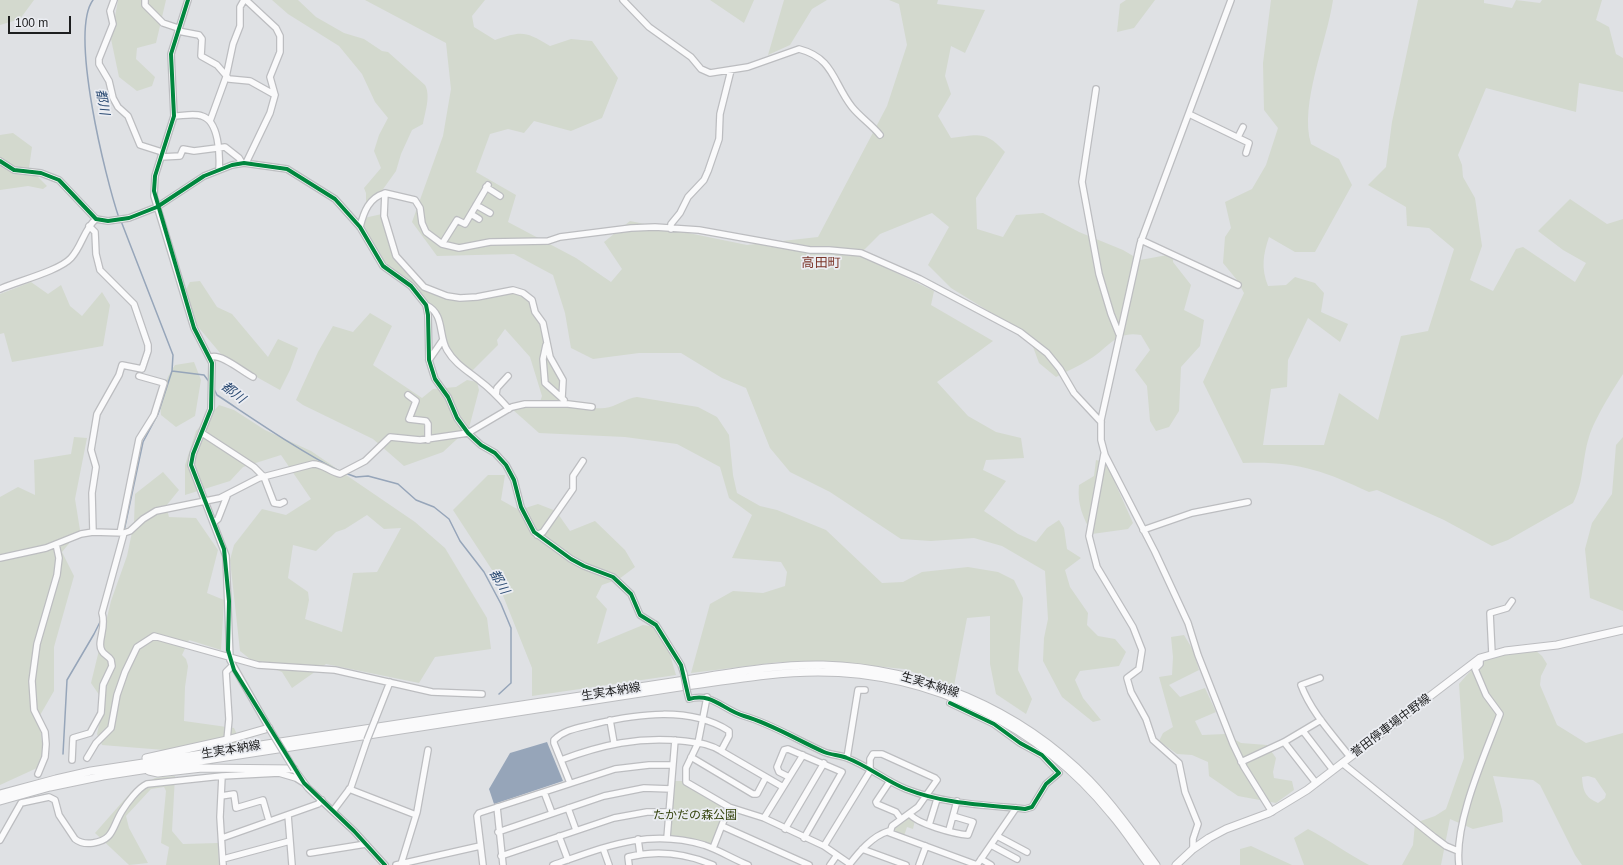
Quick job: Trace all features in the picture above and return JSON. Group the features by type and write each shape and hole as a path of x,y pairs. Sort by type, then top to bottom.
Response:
{"main road":[{"name":"誉田停車場中野線","path":"1176,865 1193,849 1216,833 1272,812 1289,802 1480,658 1492,654 1568,643 1623,630"},
{"name":"生実本納線","path":"0,794 91,771 762,669 810,666 855,667 890,673 936,685 978,701 1017,722 1064,756 1089,780 1111,805 1156,865"},
{"name":"生実本納線","path":"0,801 78,780 138,770 764,675 799,672 850,673 896,680 933,690 976,707 1011,726 1044,748 1071,771 1111,813 1149,865"},
{"path":"91,771 227,740 269,728"},
{"path":"138,770 158,773 202,768 294,769"}],"street":[{"path":"114,0 110,11 113,24 99,59 99,64 109,81 113,98 118,106 128,116 140,145 162,155 180,156 183,149 194,151 225,147 240,158 244,163"},
{"path":"145,0 145,5 163,23 178,30 199,35 202,39 201,56 218,65 226,77 232,80 250,81 275,95"},
{"path":"188,0 171,54 174,116 154,186 157,207 194,328 210,357 213,371 212,402 202,433 193,454 191,465 226,556 229,600 229,656 232,666 304,783 366,844 385,865"},
{"path":"210,121 226,77 233,44 240,26 240,7 245,0 279,32 280,52 270,77 275,95 268,120 244,163"},
{"path":"623,0 649,26 690,56 705,72 715,73 748,67 800,49 807,51 825,62 837,79 846,99 852,107 880,135"},
{"path":"1231,0 1141,240 1119,334 1101,422 1101,440 1104,453 1188,623 1200,661 1241,762 1272,812"},
{"path":"671,229 671,224 680,213 688,197 704,180 708,171 719,139 720,114 731,70"},
{"path":"1096,89 1082,182 1099,274 1111,314 1119,334"},
{"path":"1189,114 1238,136 1249,143 1246,153"},
{"path":"174,116 200,115 210,121 220,147 219,170"},
{"path":"1238,136 1243,127"},
{"path":"0,161 14,170 41,173 59,180 96,219 116,220 157,207 198,180 219,170 244,163 276,166 294,172 334,199 360,227 383,266 411,286 439,319 442,341 452,359 496,395 509,409"},
{"path":"442,244 457,220 465,224 487,186 500,196"},
{"path":"360,227 365,210 373,199 385,193 415,200 420,208 422,223 426,232 442,244 459,248 490,242 548,241 560,237 631,228 699,230 810,250 861,253 920,279 1020,332 1047,353 1060,369 1074,393 1101,422"},
{"path":"385,193 384,216 396,256 424,287 447,296 460,298 477,297 508,290 518,291 532,300 535,312 543,323 550,357 563,380 562,398"},
{"path":"476,205 490,213"},
{"path":"471,214 479,219"},
{"path":"0,289 56,267 70,259 77,250 90,226 96,219"},
{"path":"90,226 95,232 96,254 100,270 137,309 148,345 148,351 142,369 122,365 119,375 96,414 91,450 96,467 92,493 93,532"},
{"path":"1141,240 1238,285"},
{"path":"426,305 428,315 429,360 435,379 448,397 456,418 468,434 481,445 495,453 506,465 514,480 521,507 529,525 537,535 571,559 584,566 613,577 631,594 640,615 656,625 681,665 689,699 707,697 737,713 774,727 824,752 847,758 905,789 926,796 937,799 1016,808 1032,806 1046,784 1059,773 1042,755 1020,743 994,724 950,703"},
{"path":"429,360 442,341"},
{"path":"547,341 543,359 545,383 553,392 568,404"},
{"path":"210,357 213,356 223,358 253,377"},
{"path":"72,760 73,738 90,733 101,713 104,685 112,666 111,660 103,653 99,646 105,622 102,613 122,533 139,439 154,415 164,383 139,376"},
{"path":"496,395 497,388 508,376"},
{"path":"408,395 416,401 409,418 426,421 428,424 428,440"},
{"path":"0,558 46,548 81,534 93,532 122,533 130,531 143,519 156,511 205,502 227,496 264,477 313,464 340,474 365,461 390,437 428,440 468,434 509,409 525,404 568,404 592,407"},
{"path":"202,433 254,467 264,477 274,503 280,504 284,502"},
{"path":"1104,453 1089,536 1097,568 1128,616 1142,650 1139,669 1127,678 1131,692 1146,719 1153,740 1179,763 1185,792 1198,824 1193,839 1193,849"},
{"path":"537,535 543,532 573,489 573,476 583,461"},
{"path":"214,522 218,519 227,496"},
{"path":"1143,530 1192,513 1248,502"},
{"path":"38,774 45,757 46,744 45,732 34,710 32,681 37,644 57,574 59,558 56,544"},
{"path":"1492,654 1490,613 1507,608 1512,601"},
{"path":"87,758 96,743 110,728 117,695 125,672 137,647 158,636 258,665 335,670 432,692 482,694"},
{"path":"1460,865 1458,851 1460,836 1479,770 1500,714 1486,695 1475,669 1480,664 1480,658"},
{"path":"227,740 229,718 226,672 232,666"},
{"path":"1320,678 1301,685 1305,695 1321,720 1350,757"},
{"path":"333,811 349,789 390,682"},
{"path":"847,758 858,690 865,690"},
{"path":"707,697 698,743 686,768 686,782 729,807 764,818 804,838 824,846 849,864 862,849 882,833 889,831 901,819 910,814 926,796 937,780 882,754 873,754 870,759 870,771 824,846"},
{"path":"570,783 554,743 558,736 565,731 610,720 653,715 675,715 714,722 729,731 729,736 721,751"},
{"path":"610,720 614,743"},
{"path":"1241,762 1284,742 1321,720"},
{"path":"1303,731 1333,770"},
{"path":"561,760 614,743 638,740 675,740 709,744 783,787"},
{"path":"667,838 675,740"},
{"path":"1284,742 1316,783"},
{"path":"789,777 777,770 784,750 788,748 841,771 842,774 804,838"},
{"path":"399,864 416,815 428,750"},
{"path":"764,818 803,755"},
{"path":"691,757 753,794 757,794 766,777"},
{"path":"785,829 824,763"},
{"path":"1342,763 1434,837 1446,846 1458,851"},
{"path":"484,865 480,846 477,816 479,813 615,769 649,765 673,765"},
{"path":"0,840 22,803 49,797 55,800 59,815 75,839 82,843 102,842 111,833 122,810 144,786 154,782 279,773 296,778 304,783"},
{"path":"222,776 221,796 223,862 290,841"},
{"path":"890,781 876,802 877,804 896,812 901,819"},
{"path":"498,832 604,796 644,788 671,789"},
{"path":"349,789 416,815"},
{"path":"544,792 552,813"},
{"path":"221,796 234,794 236,808 263,800 269,821"},
{"path":"929,825 937,799"},
{"path":"222,838 318,804 322,800"},
{"path":"949,830 957,801"},
{"path":"497,807 498,832 503,865"},
{"path":"713,848 729,807"},
{"path":"568,808 576,830"},
{"path":"889,831 892,834 977,865 1016,808"},
{"path":"501,856 622,816 646,812 669,812"},
{"path":"910,814 913,818 929,825 968,835 973,822 953,816"},
{"path":"288,815 292,865"},
{"path":"722,826 809,865"},
{"path":"559,836 568,860"},
{"path":"997,836 1027,852"},
{"path":"553,865 603,848 638,839 667,838 688,841 713,848 745,864"},
{"path":"638,839 640,854"},
{"path":"310,853 366,844"},
{"path":"991,845 1018,858 1013,865"},
{"path":"399,864 480,846"},
{"path":"919,865 926,846"},
{"path":"603,848 609,865"},
{"path":"862,849 906,865"},
{"path":"629,865 628,857 640,854 675,854 713,865"},
{"path":"830,865 837,855"},
{"path":"981,859 991,865"}],"green space":[{"path":"0,0 34,0 20,19 0,25"},
{"path":"118,0 166,0 156,43 137,48 136,59 155,77 152,86 137,91 119,77 111,39"},
{"path":"272,0 298,0 316,17 344,33 364,39 382,51 388,52 425,85 427,89 428,99 423,124 412,130 401,154 396,171 381,192 366,207 366,193 364,188 381,168 374,151 379,135 388,118 375,102 362,74 339,46 288,14"},
{"path":"365,0 485,0 472,16 474,27 495,40 511,35 523,34 535,37 550,46 571,39 592,41 618,78 602,118 571,131 534,121 524,133 508,129 490,134 476,172 516,195 508,222 576,258 611,282 622,269 604,242 630,221 747,245 818,237 887,106 907,45 899,4 889,0 938,0 937,4 985,10 965,53 951,46 945,76 951,94 938,116 951,138 975,135 987,137 1005,152 976,198 977,229 1003,237 1016,215 1043,213 1079,232 1123,250 1140,260 1173,254 1173,262 1191,285 1184,310 1204,320 1200,346 1181,367 1179,411 1169,427 1156,431 1150,421 1147,386 1135,370 1150,350 1141,335 1132,334 1119,337 1090,359 1056,377 1039,363 1029,336 951,288 928,265 949,227 932,213 880,234 859,255 934,291 931,305 993,341 937,382 968,416 996,432 1021,438 1024,458 986,460 983,470 1006,481 984,511 1018,534 1036,542 1047,528 1059,520 1064,528 1067,549 1081,558 1065,570 1070,587 1088,613 1087,625 1098,636 1115,639 1126,652 1119,666 1080,671 1075,680 1083,698 1101,720 1093,722 1062,697 1043,661 1044,638 1048,619 1045,571 1002,546 974,538 931,541 901,539 830,492 790,472 770,448 746,388 722,378 681,353 639,353 593,359 571,348 565,313 553,275 514,254 437,256 412,222 443,136 451,89 446,43"},
{"path":"710,0 754,0 744,23"},
{"path":"784,0 827,0 812,9 790,45 768,55"},
{"path":"1126,0 1155,0 1134,28 1117,32 1120,4"},
{"path":"1271,0 1333,0 1311,92 1308,128 1311,144 1339,159 1352,185 1315,252 1295,252 1269,237 1265,250 1264,262 1264,273 1268,286 1286,285 1295,277 1315,283 1324,293 1321,312 1348,324 1340,342 1308,318 1288,360 1287,387 1271,389 1263,445 1324,445 1339,393 1378,420 1401,336 1428,331 1454,249 1429,228 1407,226 1406,207 1368,185 1386,167 1392,122 1418,0 1484,0 1484,3 1512,8 1516,0 1540,3 1542,0 1602,0 1596,20 1609,27 1616,54 1623,58 1623,92 1579,83 1576,112 1486,88 1458,155 1462,165 1463,177 1475,198 1482,246 1470,280 1493,291 1516,249 1523,247 1575,282 1586,263 1563,250 1538,231 1570,199 1607,224 1623,219 1623,374 1604,405 1589,437 1581,479 1577,495 1573,503 1508,540 1492,546 1444,520 1377,490 1369,492 1337,478 1308,468 1294,465 1243,463 1203,382 1244,293 1237,280 1223,263 1225,237 1231,228 1225,202 1252,189 1266,165 1278,128 1264,110 1263,63"},
{"path":"13,133 32,147 29,168 47,186 43,189 28,186 0,190 0,135"},
{"path":"382,214 396,259 424,288 445,297 517,292 529,298 540,321 561,381 565,402 540,402 542,396 530,357 505,329 497,340 498,345 472,371 453,358 448,349 443,325 420,298 382,264 363,228 364,218"},
{"path":"200,281 217,307 232,314 268,357 278,339 298,348 290,370 280,390 226,360 194,322 184,293 190,282"},
{"path":"31,282 48,294 61,285 70,306 82,316 102,292 110,305 103,346 12,362 4,333 0,334 0,294"},
{"path":"370,313 392,326 373,365 422,398 433,389 456,387 467,380 477,382 479,390 469,428 443,452 404,466 373,439 303,405 296,400 318,352 333,326 353,332"},
{"path":"194,362 201,380 195,416 176,427 161,415 161,395 168,377 175,365"},
{"path":"637,397 698,407 717,417 729,435 733,475 737,493 760,506 777,510 826,530 882,583 903,582 922,572 968,567 998,572 1014,580 1023,598 1018,670 1032,699 1026,714 996,694 990,664 990,616 967,618 954,686 904,669 843,663 780,662 691,673 710,604 733,591 763,593 785,586 787,572 781,562 732,558 752,515 729,498 720,467 677,444 625,437 539,433 512,409 534,404 605,408"},
{"path":"219,405 234,410 265,430 311,451 415,522 445,548 487,618 491,649 435,657 419,683 326,664 292,688 282,672 250,659 240,651 230,560 234,545 262,509 286,515 311,499 281,455 243,467 230,481 185,495 185,465 196,431","holes":["367,515 384,529 401,528 377,572 353,573 342,632 305,619 309,600 308,592 288,578 293,545 316,551 336,532 345,529"]},
{"path":"74,437 87,438 75,499 80,530 62,552 74,576 54,647 54,691 39,717 43,751 37,768 0,785 0,497 18,487 35,495 34,460 71,454"},
{"path":"1623,437 1623,611 1590,598 1585,549 1592,523 1612,494 1616,445"},
{"path":"1096,460 1109,463 1116,485 1133,523 1128,529 1092,534 1086,522 1081,511 1079,485 1094,476"},
{"path":"163,472 179,490 166,506 169,517 196,518 218,550 207,593 224,600 221,650 189,640 182,655 186,659 188,666 185,687 184,721 234,728 241,743 164,750 102,745 97,734 104,702 91,683 111,601 127,556 134,523 135,494"},
{"path":"488,475 505,475 501,500 519,510 538,504 556,511 570,531 595,521 625,550 635,567 619,579 602,585 596,597 607,609 597,644 643,625 662,628 676,675 532,696 532,668 494,573 453,510"},
{"path":"1184,635 1193,650 1199,670 1169,685 1180,697 1205,688 1216,712 1195,721 1202,735 1225,734 1241,743 1267,745 1276,758 1273,772 1274,778 1292,781 1294,790 1276,803 1238,796 1209,776 1208,762 1192,755 1177,754 1159,741 1163,733 1173,727 1159,677 1172,675 1173,657 1171,637"},
{"path":"1528,644 1542,656 1547,664 1541,676 1540,685 1557,725 1586,743 1623,733 1623,865 1582,865 1575,855 1540,785 1533,780 1493,776 1502,810 1503,822 1473,829 1450,819 1441,865 1402,865 1413,845 1415,823 1435,816 1446,809 1464,758 1459,684 1475,667 1489,656 1506,649","holes":["1588,776 1595,778 1606,794 1605,798 1598,803 1587,796 1583,786 1582,777"]},
{"path":"175,776 172,831 183,844 218,843 219,865 166,865 169,847 161,843 166,791 164,787 151,789 126,816 129,828 148,863 129,865 95,833 132,791 155,778"},
{"name":"たかだの森公園","path":"674,781 683,781 725,806 726,809 712,844 671,836"},
{"path":"910,816 915,820 913,829 907,827 904,836 892,832 894,826"},
{"path":"1308,829 1369,865 1304,865 1294,838"},
{"path":"1251,846 1292,865 1240,865 1240,849"}],"water":[{"path":"547,742 563,781 494,804 489,789 510,753"}],"waterway":[{"name":"都川","path":"93,0 87,17 85,42 87,73 99,141 119,218"},
{"path":"121,221 173,355 172,371 158,414 143,442 124,531"},
{"name":"都川","path":"172,371 204,375 210,383"},
{"name":"都川","path":"213,387 217,395 294,445 341,472"},
{"name":"都川","path":"345,473 356,477 368,476 398,484 416,500 434,507 449,519 460,541 484,572 501,604 511,628 511,683 499,694"},
{"path":"63,754 67,680 101,620"}],"cycle path":[{"path":"188,0 171,54 174,116 155,176 154,191 194,328 212,363 211,409 193,454 191,465 224,549 229,601 228,650 234,670 304,783 354,831 385,865"},
{"path":"0,161 14,170 41,173 59,180 96,219 108,221 129,218 157,207 204,176 232,165 244,163 287,169 335,199 360,227 383,266 411,286 426,305 428,315 429,360 435,379 448,397 457,418 468,433 481,445 495,453 506,465 514,480 521,507 534,532 571,559 584,566 613,577 631,594 640,615 656,625 681,665 689,699 697,697 711,700 737,713 765,723 824,752 855,761 899,786 920,794 965,803 1025,809 1032,807 1046,784 1059,773 1042,755 1020,743 994,724 950,703"}],"district":[{"name":"高田町","path":"821,263"}]}
